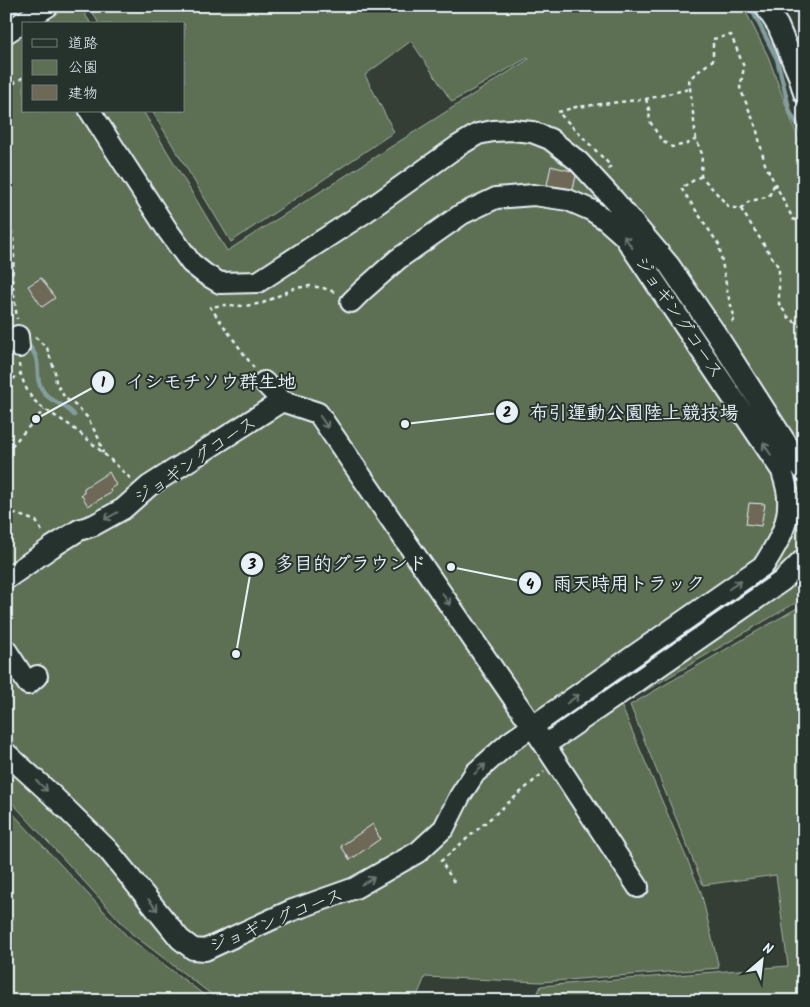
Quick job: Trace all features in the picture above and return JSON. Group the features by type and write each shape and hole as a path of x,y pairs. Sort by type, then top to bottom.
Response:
{"street":[{"path":"765,6 778,26 804,93"},
{"path":"6,33 35,13"},
{"path":"91,112 168,231 192,263 220,283 258,282 364,213 458,146 478,134 512,130 532,132 550,139 578,162 614,200 669,265 804,471"},
{"name":"ジョギングコース","path":"6,753 108,850 180,939 193,949 205,950 290,911 356,888 418,852 444,828 460,796 475,773 510,742 764,565 777,544 787,520 788,497 782,471 624,236 591,210 568,200 534,195 496,198 462,214 398,258 351,302"},
{"path":"264,382 282,401 318,412 533,727 638,887"},
{"name":"ジョギングコース","path":"6,579 79,530 94,525 124,509 149,486 282,401"},
{"path":"545,745 782,580 804,559"},
{"path":"6,650 28,684 37,676"}],"path":[{"path":"804,223 793,219 764,164 756,128 740,88 744,67 731,35 713,39 713,60 689,79 696,139 702,154 701,176 729,207 741,209 779,268 779,304 789,318 804,328"},
{"path":"6,88 22,78"},
{"path":"605,172 611,166 558,112 576,107 646,99 690,89"},
{"path":"646,99 650,112 649,120 662,141 672,147 687,144 696,139"},
{"path":"701,176 681,188 719,245 728,295 735,319 728,324"},
{"path":"741,209 748,202 769,196 775,183"},
{"path":"6,207 13,236 14,258 12,278 22,336 47,348 55,372 56,383 65,398 87,417 99,439 103,453"},
{"path":"264,382 210,307 225,305 246,306 263,303 295,288 310,286 340,294 351,302"},
{"path":"6,384 20,374 32,398 44,410 68,425 103,453 144,492"},
{"path":"6,452 44,410"},
{"path":"6,509 36,522 52,547"},
{"path":"454,882 441,861 556,762"}],"green space":[{"path":"6,6 80,6 90,22 22,22 22,112 144,112 227,251 529,59 527,58 452,102 411,41 365,75 394,132 231,242 153,112 185,112 185,22 98,22 89,6 743,6 768,56 804,155 804,598 621,705 701,892 719,968 541,982 425,977 415,1001 220,1001 132,934 6,796"},
{"path":"804,604 804,1001 534,1001 541,986 788,966 776,875 703,885 630,705"},
{"path":"6,806 128,937 212,1001 6,1001"}],"building":[{"path":"551,166 571,171 576,176 573,189 547,185"},
{"path":"41,278 55,298 42,307 28,286"},
{"path":"109,472 116,485 110,489 111,493 88,506 81,494 84,493 84,488"},
{"path":"749,503 765,504 761,526 746,524"},
{"path":"373,824 380,839 350,860 341,846"}],"waterway":[{"path":"750,6 777,59 790,112 804,137"},
{"path":"26,344 36,356 38,379 43,391 74,415"}],"place":[{"name":"イシモチソウ群生地","path":"36,419"},
{"name":"布引運動公園陸上競技場","path":"405,424"},
{"name":"雨天時用トラック","path":"451,567"},
{"name":"多目的グラウンド","path":"236,654"}]}
